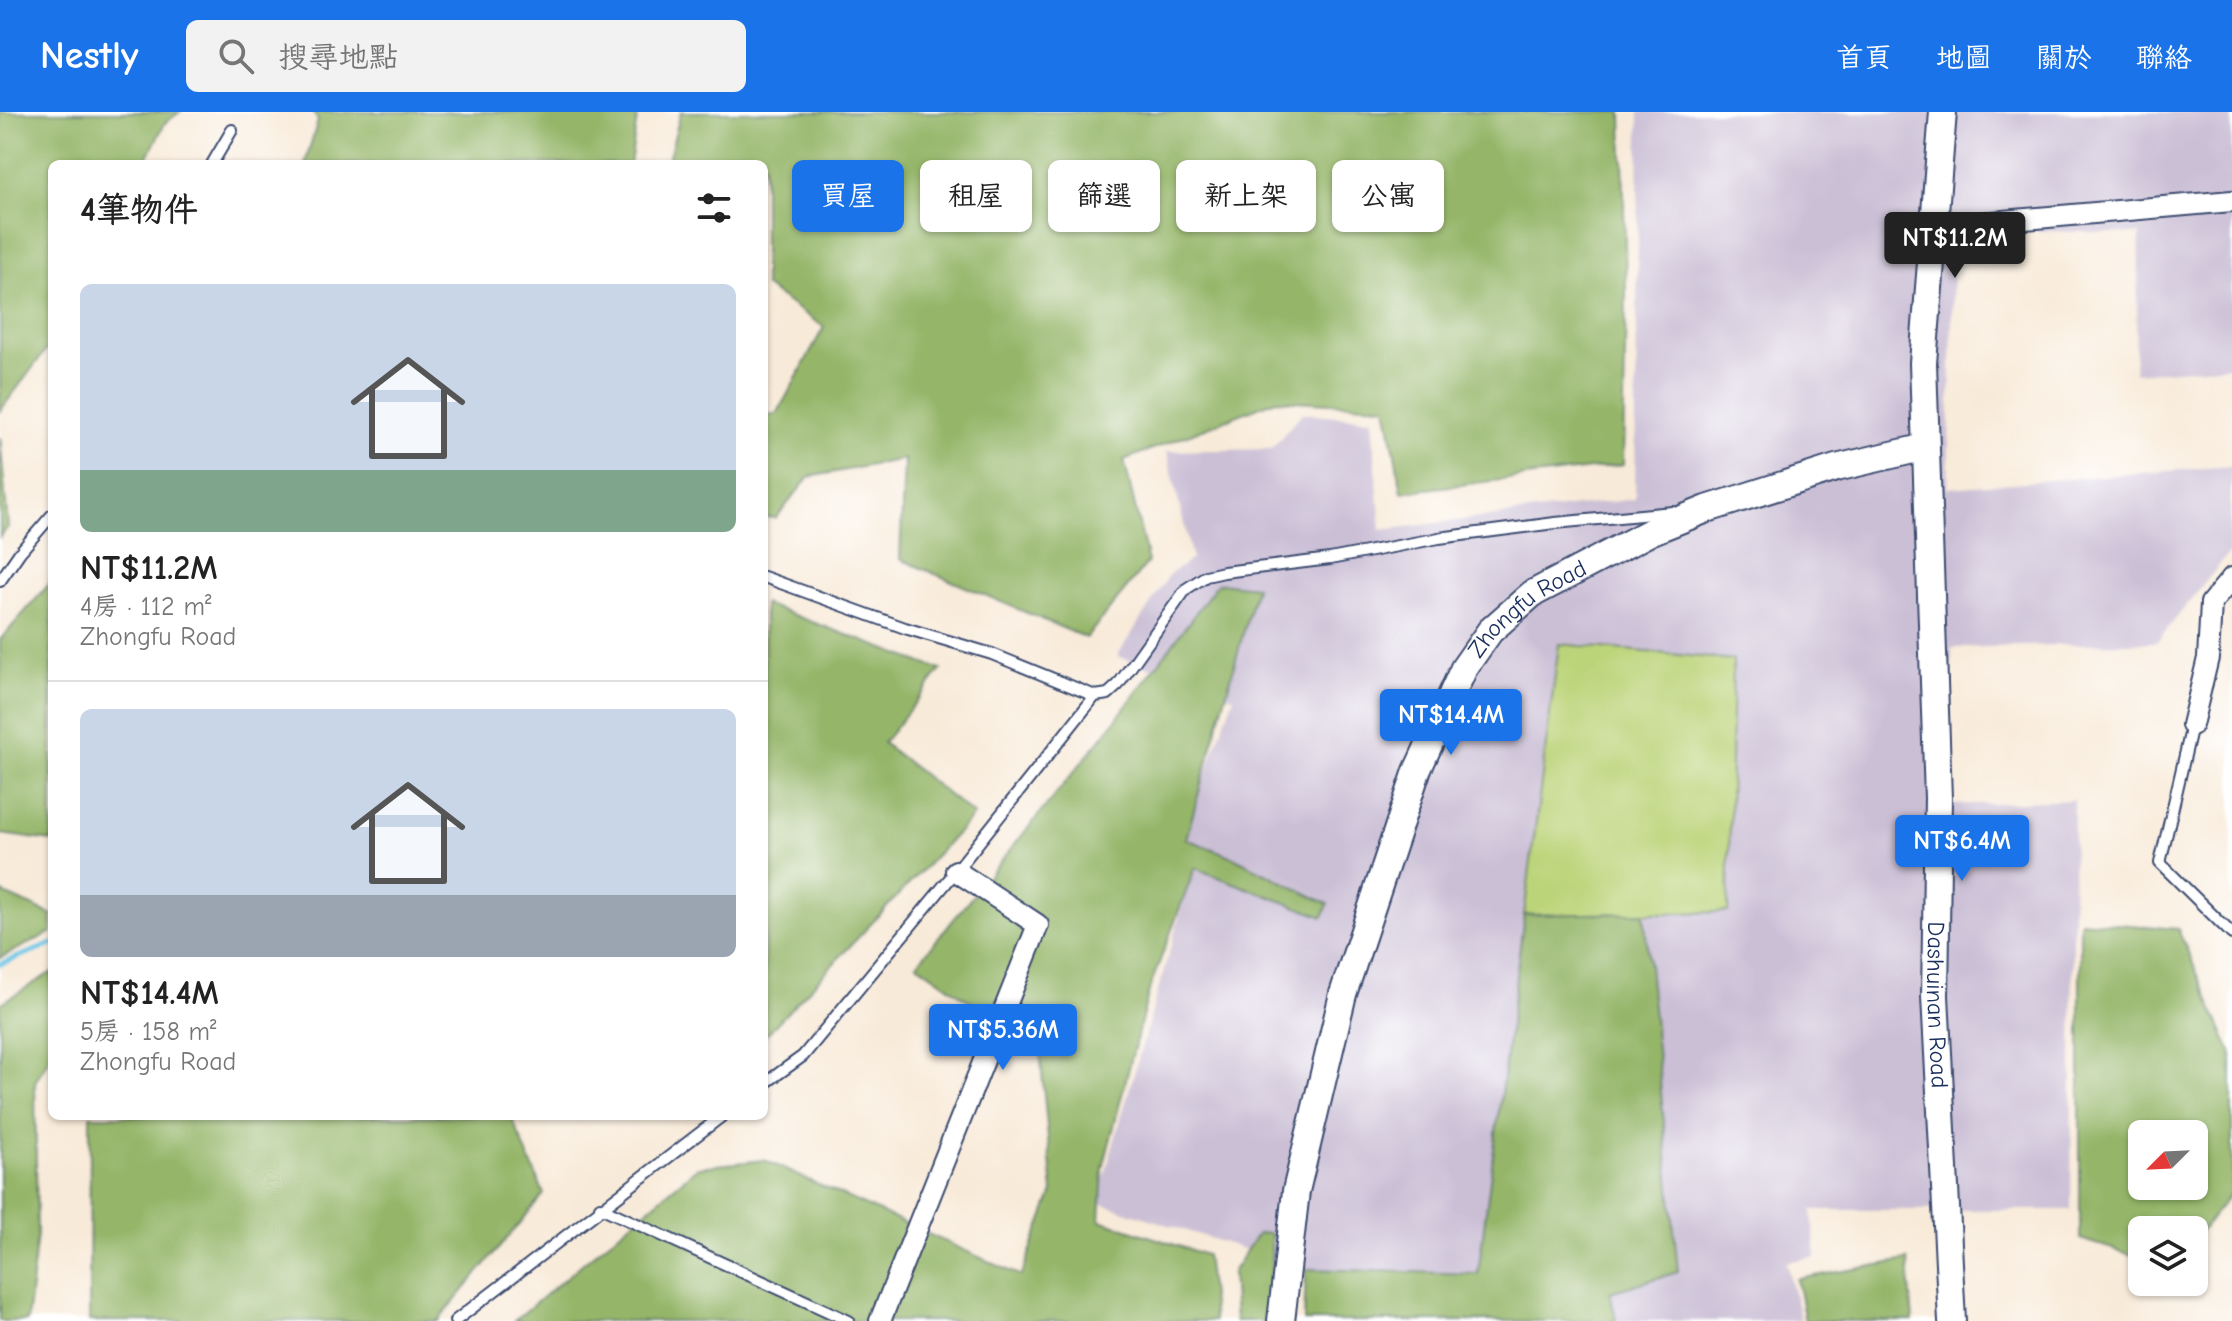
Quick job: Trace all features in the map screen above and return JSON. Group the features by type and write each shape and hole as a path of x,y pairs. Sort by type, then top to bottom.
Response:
{"street":[{"path":"1926,447 1923,363 1943,112"},
{"path":"1934,227 2232,201"},
{"name":"Zhongfu Road","path":"1281,1321 1296,1191 1343,994 1417,771 1464,668 1490,631 1532,594 1652,531 1707,509 1836,468 1926,447"},
{"name":"Dashuinan Road","path":"1926,447 1938,798 1935,996 1952,1321"},
{"path":"2192,725 2208,658 2211,603 2232,578"},
{"path":"880,1321 1038,925 956,871"}],"lane":[{"path":"214,160 232,130"},
{"path":"768,578 905,628 992,654 1095,696 1108,694 1118,685 1186,589 1206,576 1330,559 1439,538 1555,523 1707,509"},
{"path":"0,581 48,520"},
{"path":"768,1081 803,1056 1095,696"},
{"path":"2192,725 2160,863 2232,934"},
{"path":"455,1321 717,1120"},
{"path":"600,1207 849,1321"}],"shaded area":[{"path":"1639,112 2232,112 2232,366 2134,373 2140,234 1954,228 1948,488 2232,466 2229,553 2157,642 1952,648 1950,805 2074,800 2071,1210 1812,1210 1816,1257 1786,1262 1801,1321 1616,1321 1610,1292 1678,1271 1644,913 1727,912 1733,660 1559,645 1478,1274 1306,1269 1097,1202 1197,855 1178,846 1234,697 1117,656 1170,574 1192,559 1167,451 1271,449 1302,413 1372,419 1381,530 1635,499"}],"green space":[{"path":"0,112 180,112 165,123 146,160 48,160 48,347 0,411"},
{"path":"312,112 638,112 631,160 306,160 318,120"},
{"path":"681,112 1622,112 1626,290 1623,465 1402,492 1386,406 1276,400 1124,460 1148,562 1086,638 900,559 904,459 809,477 776,518 768,517 768,415 777,414 824,327 768,289 768,160 668,160"},
{"path":"0,437 8,527 0,537"},
{"path":"1218,583 1256,587 1186,839 1231,856 1328,904 1323,917 1195,868 1150,987 1103,1168 1100,1220 1206,1255 1214,1321 514,1321 698,1167 764,1160 1021,1276 1053,1192 1040,1051 917,964 1109,729"},
{"path":"48,586 48,840 0,834 0,640"},
{"path":"768,605 941,670 883,743 974,815 768,1033"},
{"path":"1559,644 1733,660 1728,912 1524,915"},
{"path":"0,892 48,913 48,934 0,958"},
{"path":"1644,913 1678,1272 1610,1292 1616,1321 1304,1321 1306,1269 1478,1274 1524,915"},
{"path":"2080,921 2178,929 2232,1054 2232,1192 2208,1222 2208,1216 2128,1216 2128,1254 2080,1239"},
{"path":"48,974 48,1060 35,1082 37,1235 27,1321 0,1321 0,1004"},
{"path":"90,1120 513,1120 544,1194 438,1321 89,1321"},
{"path":"1258,1233 1271,1234 1272,1321 1235,1321 1232,1272"},
{"path":"1908,1260 1913,1321 1805,1321 1797,1279"}],"waterway":[{"path":"0,964 48,946"}]}
